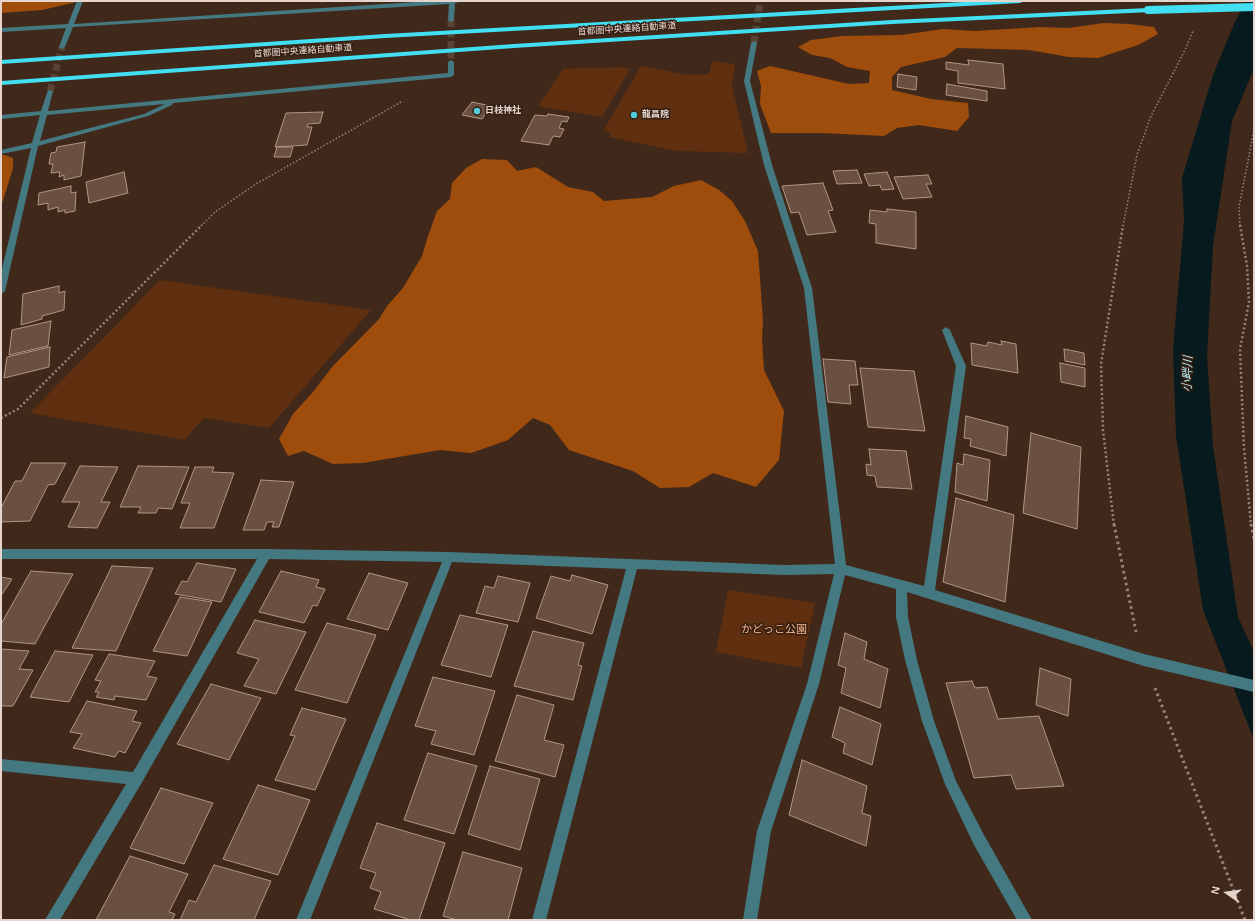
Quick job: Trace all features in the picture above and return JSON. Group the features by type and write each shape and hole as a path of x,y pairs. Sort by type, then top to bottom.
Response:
{"highway":[{"name":"首都圏中央連絡自動車道","path":"1,62 385,36 1020,1"},
{"name":"首都圏中央連絡自動車道","path":"1,83 514,46 892,22 1148,10 1254,7"}],"street":[{"path":"62,47 80,1"},
{"path":"1,30 460,1"},
{"path":"451,20 452,2"},
{"path":"750,920 764,831 813,684 841,570 808,288 768,165 747,82 754,43"},
{"path":"1,117 451,75 451,62"},
{"path":"1,291 34,145 50,91"},
{"path":"1,152 34,145 146,115 178,101"},
{"path":"929,593 961,366 946,330"},
{"path":"1,554 449,556 784,570 841,570 929,593 1149,662 1254,686"},
{"path":"52,920 136,779 266,554"},
{"path":"303,920 449,556"},
{"path":"539,920 633,564"},
{"path":"901,586 902,617 911,660 928,721 951,784 979,840 1025,920"},
{"path":"1,765 136,779"}],"path":[{"path":"1194,29 1185,50 1151,116 1137,155 1123,223 1101,364 1103,430 1112,514 1137,635 1149,662 1245,920"},
{"path":"1,418 18,409 215,212 256,184 405,100"},
{"path":"1254,130 1239,207 1241,236 1247,266 1248,302 1240,349 1244,448 1251,528 1254,539"}],"green space":[{"path":"712,61 735,64 732,86 748,153 677,151 609,137 611,132 603,131 641,66 688,75 709,74"},
{"path":"620,67 630,69 602,117 538,106 563,69"},
{"path":"160,280 371,310 269,428 204,418 184,440 30,413"},
{"name":"かどっこ公園","path":"728,590 815,603 801,668 716,652"}],"shaded area":[{"path":"1,1 81,1 42,10 1,13"},
{"path":"1104,23 1154,27 1158,34 1138,45 1098,58 1069,57 1029,50 957,48 945,57 901,67 892,77 892,90 931,99 968,103 969,117 957,131 919,125 897,128 884,136 823,133 771,133 760,104 761,86 757,71 770,66 849,84 869,83 870,71 847,67 830,58 812,55 798,47 811,40 842,36 901,35 943,29 975,31 1040,27 1068,28"},
{"path":"1,155 13,158 13,168 1,207"},
{"path":"482,159 507,160 517,171 536,167 568,187 593,192 604,201 652,197 674,186 701,180 719,190 732,201 745,221 758,251 763,321 762,338 764,370 784,411 779,460 756,487 713,473 689,487 660,488 633,471 569,450 550,425 533,418 508,440 471,453 440,450 363,463 333,464 304,451 288,456 279,439 293,414 313,392 332,367 379,319 387,306 403,288 422,256 437,211 450,199 452,183 466,168"}],"water":[{"name":"小畔川","path":"1246,1 1254,1 1254,69 1232,121 1213,246 1207,356 1213,446 1238,617 1254,652 1254,740 1203,610 1176,436 1173,349 1184,221 1182,178 1213,75 1234,24"}],"building":[{"path":"968,60 1003,64 1005,89 958,83 958,71 946,69 946,62 969,65"},
{"path":"898,74 917,77 916,90 897,87"},
{"path":"947,84 987,91 987,101 946,95"},
{"name":"日枝神社","path":"472,102 491,106 482,119 462,115"},
{"path":"323,112 320,123 308,124 307,127 312,127 307,145 275,147 286,113"},
{"path":"548,114 569,117 567,122 562,121 559,128 564,129 560,137 553,136 549,145 521,141 535,115 547,116"},
{"path":"85,142 81,176 64,180 64,175 59,177 60,172 51,173 53,164 49,164 51,153 56,152 57,147"},
{"path":"277,147 293,147 290,157 274,157"},
{"path":"857,170 862,183 837,184 833,171"},
{"path":"124,172 128,193 89,203 86,182"},
{"path":"887,172 894,189 882,190 880,185 869,186 864,174"},
{"path":"928,175 932,184 926,184 932,197 903,199 894,177"},
{"path":"823,183 833,210 828,211 836,232 807,235 799,212 791,213 782,186"},
{"path":"71,186 71,193 76,192 75,211 65,213 65,210 58,212 58,207 48,210 48,203 38,205 39,193"},
{"path":"887,209 916,212 916,249 876,243 876,224 869,223 870,210 887,212"},
{"path":"59,286 59,293 65,291 64,310 42,316 42,319 21,325 23,294"},
{"path":"51,321 48,346 9,355 12,330"},
{"path":"1001,341 1016,344 1018,373 972,365 971,343 987,346 988,342 1002,345"},
{"path":"50,347 49,367 4,378 7,357"},
{"path":"1064,349 1084,353 1085,365 1065,361"},
{"path":"823,359 855,361 858,385 849,385 851,404 828,402"},
{"path":"1060,363 1085,368 1085,387 1061,382"},
{"path":"860,368 914,371 925,431 868,427"},
{"path":"966,416 1008,427 1006,456 970,446 971,439 964,438"},
{"path":"1031,433 1081,447 1077,529 1023,513"},
{"path":"869,449 906,451 912,489 877,487 875,476 867,475 866,464 871,465"},
{"path":"964,454 990,460 987,501 955,492 957,463 963,465"},
{"path":"31,463 66,463 55,484 48,485 30,521 1,522 1,508 15,481 22,481"},
{"path":"80,466 118,467 101,502 110,502 97,528 68,527 80,502 62,502"},
{"path":"138,466 189,467 172,509 158,508 156,513 138,513 141,507 120,507"},
{"path":"195,467 214,467 212,472 234,473 214,528 180,528 190,503 181,503"},
{"path":"261,480 294,482 279,527 272,527 274,522 267,522 264,530 243,530"},
{"path":"956,498 1014,515 1005,602 943,582"},
{"path":"197,563 236,569 221,602 175,594 182,581 187,582"},
{"path":"112,566 153,568 116,651 72,648"},
{"path":"31,571 73,574 35,644 1,641 1,624"},
{"path":"281,571 319,580 316,587 325,589 317,606 313,605 304,623 259,612"},
{"path":"369,573 408,583 388,630 347,619"},
{"path":"572,575 608,585 592,634 536,618 551,576 570,581"},
{"path":"498,576 530,583 518,622 476,613 485,586 494,588"},
{"path":"1,577 12,579 1,596"},
{"path":"180,597 212,602 187,656 153,651"},
{"path":"460,615 508,625 491,677 441,665"},
{"path":"255,620 306,632 276,694 244,686 259,659 237,653"},
{"path":"327,623 376,635 347,703 295,690"},
{"path":"533,631 584,643 578,665 582,666 573,700 514,686"},
{"path":"845,633 867,642 864,659 888,669 880,708 841,693 846,668 838,665"},
{"path":"1,649 29,651 19,669 33,670 13,706 1,706"},
{"path":"55,651 93,655 69,702 30,697"},
{"path":"109,654 155,661 147,676 157,678 146,700 115,696 114,700 96,697 99,692 95,692 101,681 95,680"},
{"path":"1040,668 1071,679 1068,716 1036,705"},
{"path":"433,677 495,691 474,755 431,744 436,731 415,726"},
{"path":"972,681 975,688 987,687 998,719 1039,716 1064,786 1016,789 1011,775 974,778 946,683"},
{"path":"211,684 261,698 229,760 177,744"},
{"path":"517,695 554,705 544,740 564,745 555,777 495,761"},
{"path":"87,701 137,711 132,721 141,723 125,753 119,751 115,757 73,748 82,734 70,732"},
{"path":"840,707 881,724 872,765 843,753 845,743 832,737"},
{"path":"302,708 346,719 315,790 275,780 295,736 290,735"},
{"path":"428,753 477,766 454,834 404,820"},
{"path":"802,760 867,786 862,813 871,816 866,846 789,815"},
{"path":"490,766 540,779 520,850 468,834"},
{"path":"258,785 310,800 278,875 223,859"},
{"path":"161,788 213,803 184,864 130,848"},
{"path":"377,823 445,843 419,920 411,920 374,909 381,892 370,888 376,873 360,868"},
{"path":"463,852 522,868 508,920 457,920 443,916"},
{"path":"130,856 188,874 169,912 175,914 172,920 96,920"},
{"path":"214,865 271,881 254,920 180,920 189,900 196,902"}],"tunnel":[{"path":"754,43 760,1"},
{"path":"451,20 451,62"},
{"path":"50,91 62,47"}],"place":[{"name":"日枝神社","path":"477,111"},
{"name":"龍昌院","path":"634,115"}]}
